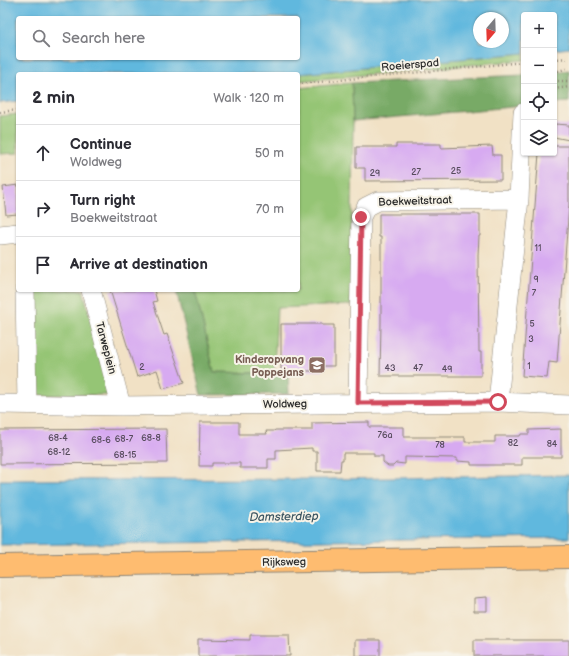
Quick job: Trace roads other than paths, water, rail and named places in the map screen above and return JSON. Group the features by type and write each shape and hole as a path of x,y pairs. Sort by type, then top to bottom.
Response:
{"main road":[{"name":"Rijksweg","path":"0,566 569,557"}],"street":[{"path":"498,402 519,199 523,120"},
{"name":"Boekweitstraat","path":"358,403 361,217 366,207 378,201 519,199"},
{"path":"0,235 16,233"},
{"path":"25,292 27,403"},
{"name":"Tarweplein","path":"92,292 121,406"},
{"name":"Woldweg","path":"0,404 27,403 121,406 498,402 569,405"}],"water":[{"path":"0,0 569,0 569,48 557,50 557,12 521,12 521,53 300,74 300,72 16,72 16,101 0,103"},
{"name":"Damsterdiep","path":"569,475 569,538 0,545 0,480 330,479"}],"place":[{"name":"Kinderopvang Poppejans","path":"317,365"}]}
